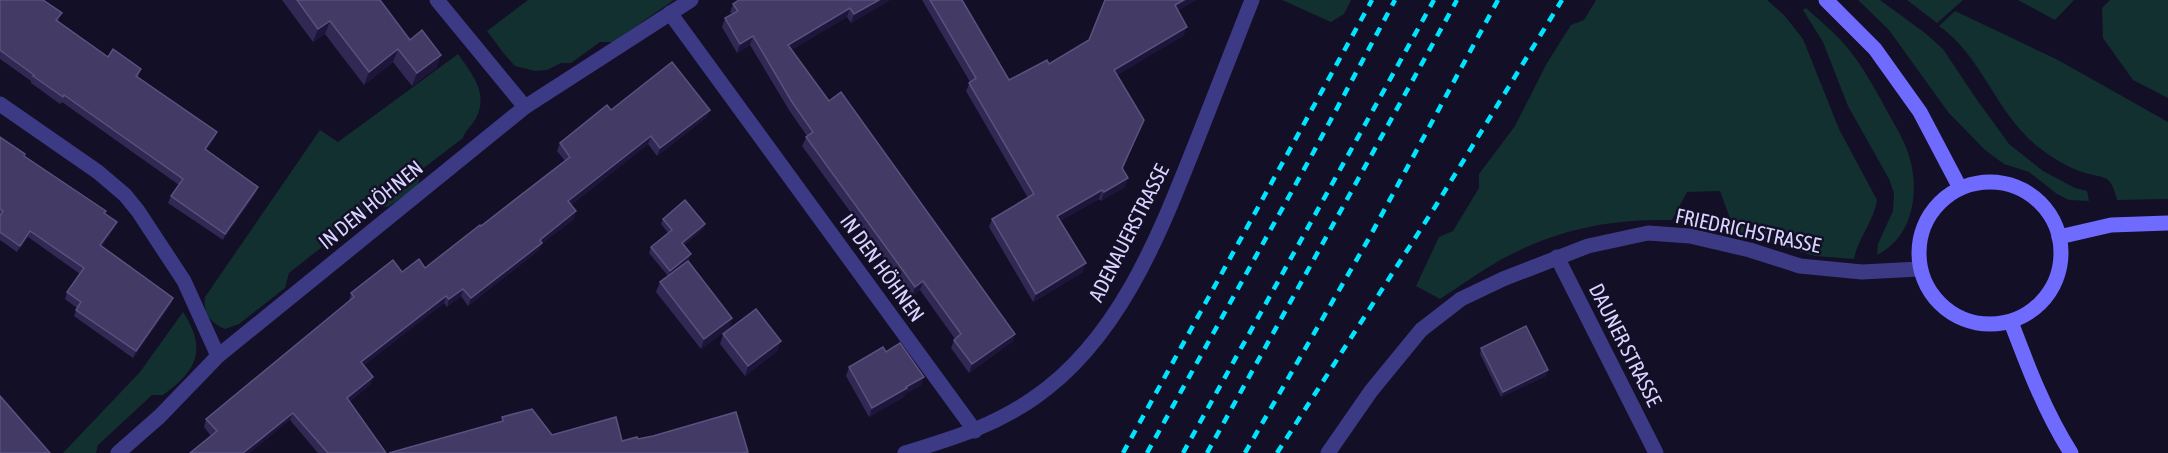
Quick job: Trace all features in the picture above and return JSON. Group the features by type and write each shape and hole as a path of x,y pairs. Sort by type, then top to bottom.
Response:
{"main road":[{"path":"1826,0 1875,49 1920,112 1960,188"},
{"path":"1980,182 2001,182 2021,189 2038,201 2051,217 2059,237 2061,258 2056,279 2046,298 2030,313 2011,322 1987,325 1964,320 1944,308 1928,291 1919,269 1918,244 1925,221 1940,202 1960,188 1980,182"},
{"path":"2059,237 2111,225 2168,223"},
{"path":"2011,322 2030,372 2071,453"}],"street":[{"path":"437,0 525,107"},
{"name":"IN DEN HÖHNEN","path":"118,453 160,416 218,356 525,107 691,0"},
{"name":"ADENAUERSTRASSE","path":"905,453 975,431 1002,418 1036,397 1080,359 1122,302 1170,209 1252,0"},
{"name":"IN DEN HÖHNEN","path":"670,13 975,431"},
{"path":"0,104 105,177 125,195 184,281 218,356"},
{"name":"FRIEDRICHSTRASSE","path":"1328,453 1371,391 1421,330 1461,300 1557,257 1588,246 1648,233 1690,236 1750,250 1800,266 1862,272 1919,269"},
{"name":"DAUNER STRASSE","path":"1557,257 1656,453"}],"green space":[{"path":"528,0 674,0 613,42 600,42 571,63 561,63 547,70 535,71 515,66 487,31"},
{"path":"1282,0 1351,0 1344,14 1331,22"},
{"path":"1596,0 1767,0 1784,15 1803,39 1839,129 1877,200 1854,259 1815,256 1735,232 1720,191 1687,192 1672,220 1605,224 1543,240 1502,259 1440,299 1416,286 1439,237 1453,231 1479,188 1479,174 1515,126 1547,63 1571,25 1584,20"},
{"path":"1858,0 1880,0 1925,33 1943,49 2009,144 2043,171 2075,188 2087,191 2089,201 2069,200 2057,194 2029,172 2004,164 1985,150 1948,112 1889,30"},
{"path":"1907,0 1963,0 1937,23"},
{"path":"2018,0 2074,0 2055,20"},
{"path":"2110,0 2168,0 2168,98 2133,80 2103,38 2102,8"},
{"path":"1806,8 1841,41 1863,68 1907,150 1914,179 1912,209 1900,236 1890,247 1877,255 1878,244 1893,211 1894,193 1889,179 1848,106 1823,42 1803,10"},
{"path":"1955,11 2058,60 2168,122 2168,199 2117,200 2107,179 2072,168 2037,146 2010,118 1967,53 1939,26"},
{"path":"458,54 477,84 481,100 476,118 463,138 421,170 418,186 388,207 374,206 289,273 285,288 239,324 225,329 215,323 206,313 205,297 320,130 338,142"},
{"path":"183,312 195,337 196,348 191,368 184,377 163,395 152,395 98,445 96,453 63,453 140,372"}],"building":[{"path":"0,0 43,0 62,13 56,20 108,57 113,49 141,69 136,76 217,132 205,149 258,187 225,234 171,196 183,179 64,95 63,97 33,76 0,50"},
{"path":"297,0 380,0 410,40 422,30 441,55 417,73 398,49 369,72 330,21 318,29"},
{"path":"739,0 879,0 854,14 850,8 788,45 829,101 841,92 1015,334 972,364 954,340 961,334 923,281 915,287 806,137 813,132 792,102 753,36 740,44 725,18 738,11 733,4"},
{"path":"930,0 962,0 1009,80 1047,60 1049,64 1089,40 1105,0 1184,0 1175,5 1187,27 1114,70 1144,120 1122,168 1128,178 1057,216 1086,263 1036,294 992,219 1034,194 969,83 976,78"},
{"path":"672,62 710,110 660,148 651,136 568,201 576,211 540,240 542,243 471,298 463,289 449,299 446,296 361,362 373,377 347,398 386,453 328,453 293,413 243,453 190,453 217,431 206,419 354,297 351,293 393,260 402,272 419,259 425,268 570,157 560,143 607,105 611,110"},
{"path":"0,137 25,154 24,156 106,211 104,213 117,222 100,245 173,298 136,351 76,310 81,302 67,292 84,268 30,231 20,246 0,232 0,216 3,211 0,209"},
{"path":"685,200 705,224 682,243 691,254 670,271 651,247 672,230 663,219"},
{"path":"688,261 732,318 704,339 660,282"},
{"path":"756,309 781,341 748,366 723,334"},
{"path":"1526,326 1548,370 1503,392 1481,348"},
{"path":"900,343 924,377 872,408 849,367 883,347 886,352"},
{"path":"0,396 50,453 0,453"},
{"path":"532,409 552,435 616,417 622,441 653,436 736,412 748,452 389,453 503,421 502,417"}],"railway":[{"path":"1123,453 1372,0"},
{"path":"1147,453 1395,0"},
{"path":"1183,453 1434,0"},
{"path":"1207,453 1457,0"},
{"path":"1245,453 1368,240 1498,0"},
{"path":"1277,453 1435,207 1562,0"}]}
